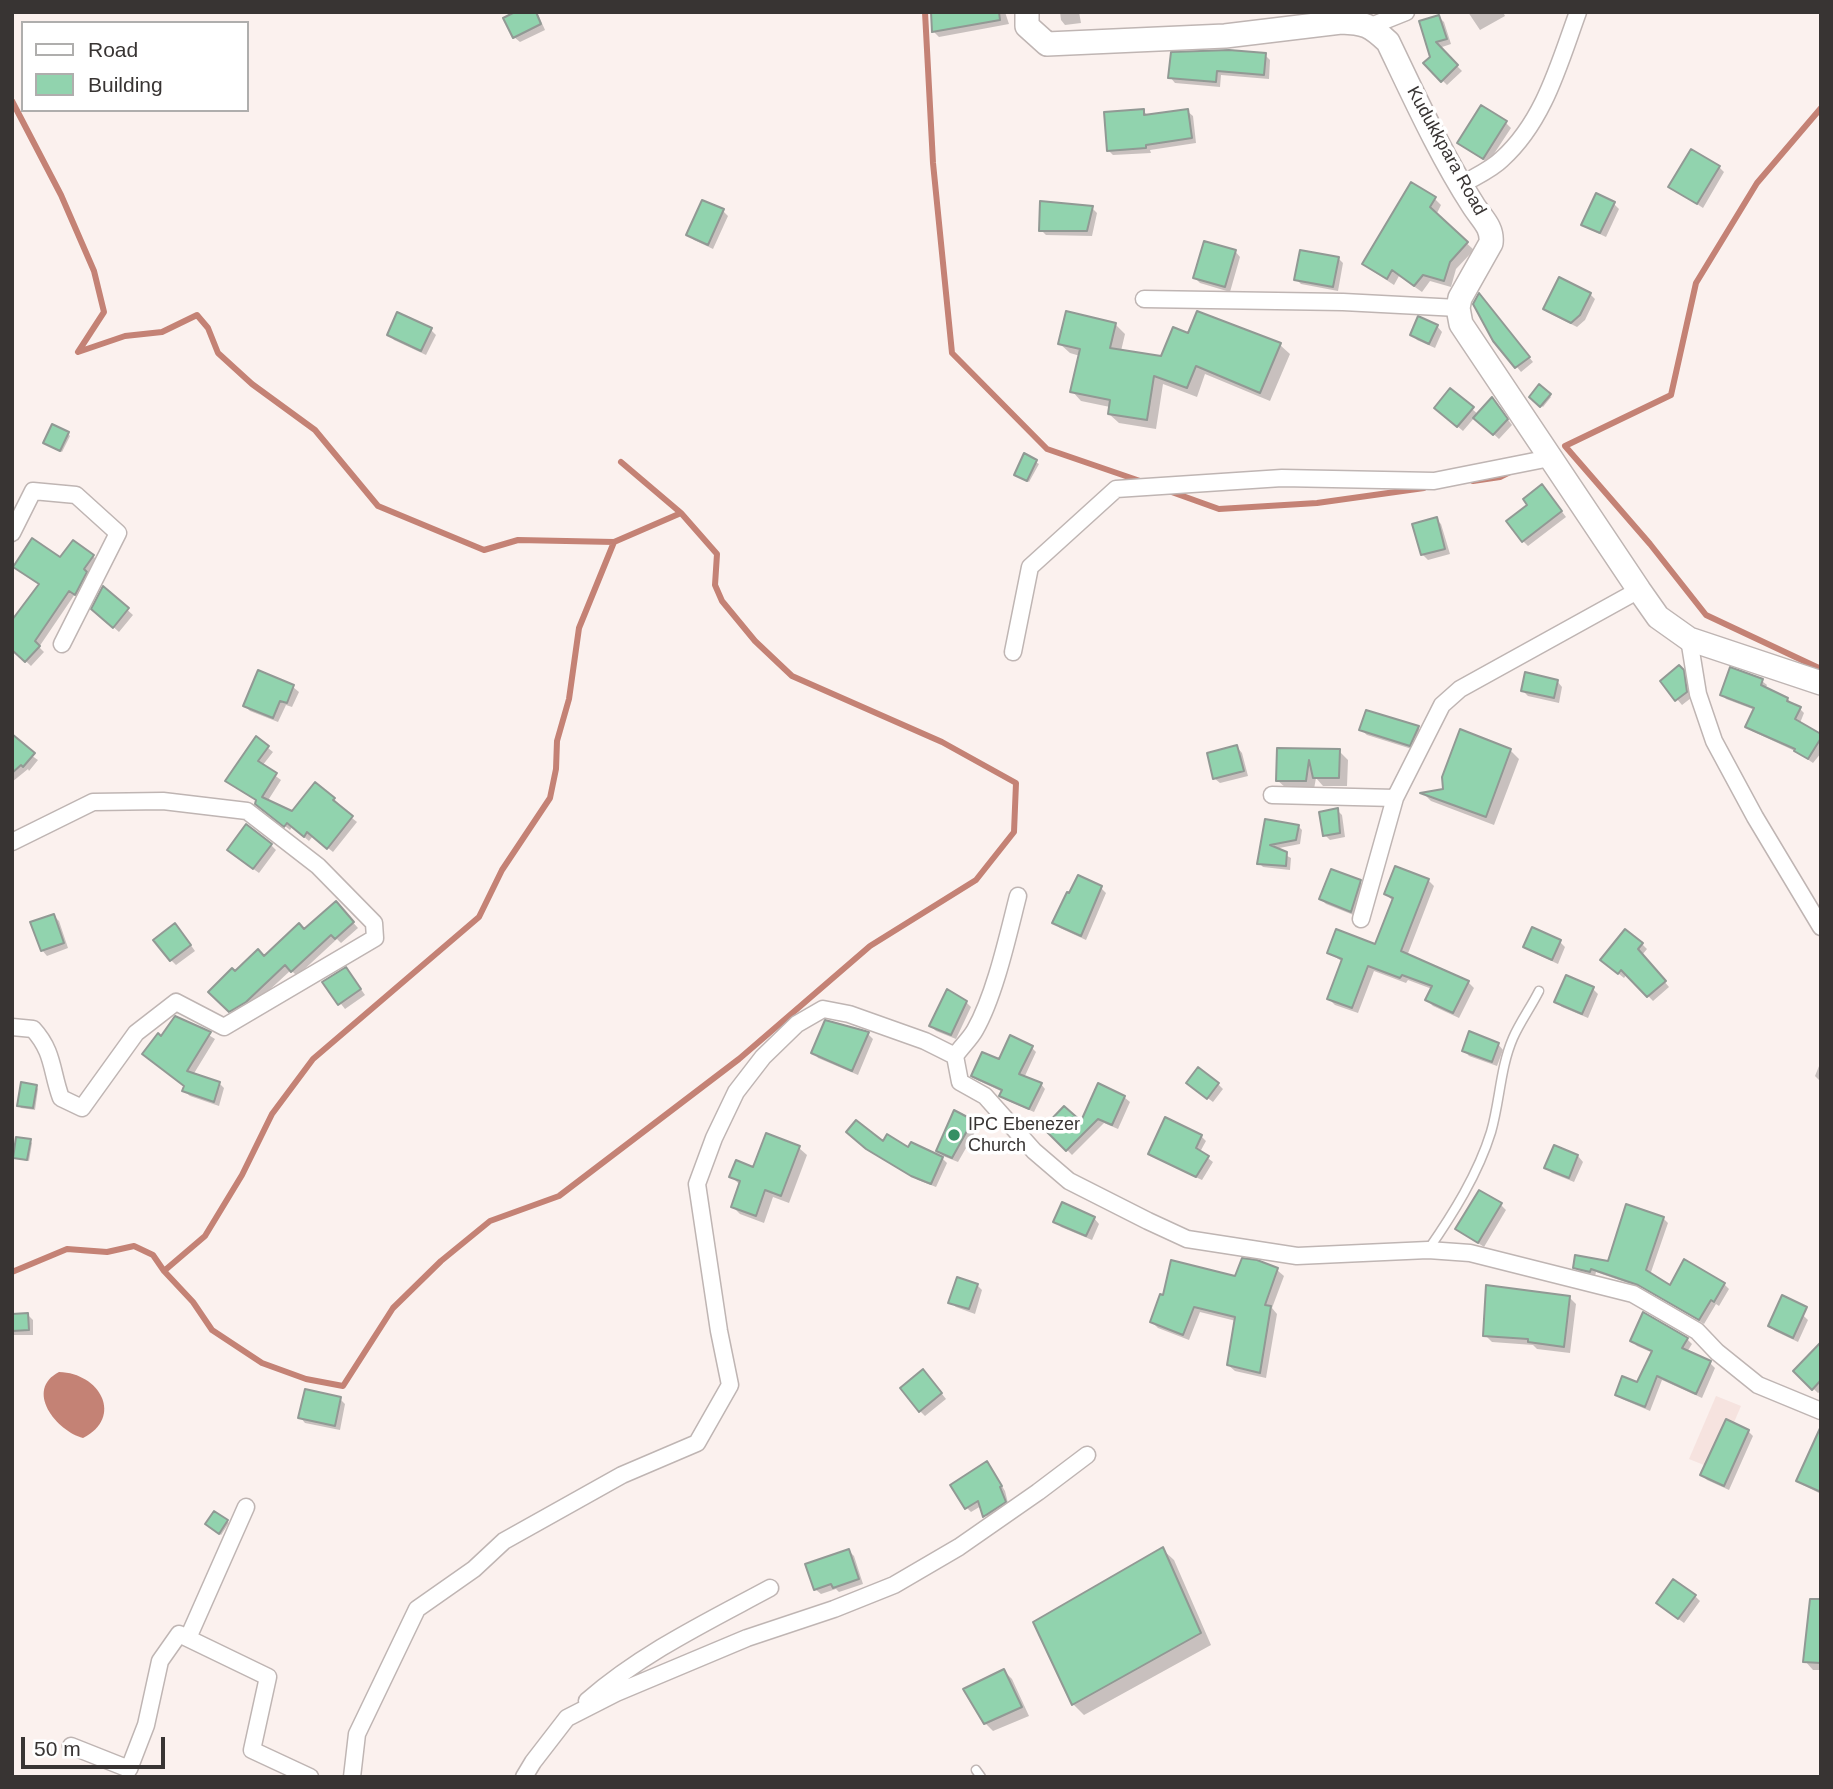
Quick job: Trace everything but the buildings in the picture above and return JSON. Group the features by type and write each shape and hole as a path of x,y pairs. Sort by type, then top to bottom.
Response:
{"street":[{"path":"1027,12 1027,26 1046,44 1225,36 1341,22 1371,26 1406,12"},
{"path":"1461,185 1501,161 1528,130 1548,93 1578,12"},
{"name":"Kudukkpara Road","path":"1371,26 1388,42 1461,185 1492,236 1491,243 1464,287 1458,308"},
{"path":"1144,299 1343,302 1458,308 1461,324 1658,617 1689,639 1821,683"},
{"path":"1013,652 1030,567 1116,489 1282,478 1434,481 1550,458"},
{"path":"12,533 33,491 76,495 118,533 62,644"},
{"path":"1361,919 1395,798 1442,705 1460,689 1639,590"},
{"path":"1689,639 1698,694 1714,741 1755,817 1821,927"},
{"path":"1272,794 1395,798"},
{"path":"12,842 93,802 163,801 247,811 317,866 374,923 375,938 224,1027 176,1002 136,1033 82,1108 61,1098 50,1053 41,1037 33,1029 12,1027"},
{"path":"1018,896 1008,936 975,1030 955,1056 960,1082 985,1096 1034,1151 1069,1181 1187,1239 1297,1256 1428,1250 1470,1253 1633,1294 1697,1331 1717,1352 1758,1385 1821,1411"},
{"path":"352,1777 357,1734 417,1609 474,1569 504,1541 622,1475 697,1443 730,1385 696,1184 736,1092 763,1056 797,1024 823,1009 849,1014 925,1041 955,1056"},
{"path":"567,1718 616,1693 735,1643 894,1585 959,1547 1087,1455"},
{"path":"188,1638 246,1507"},
{"path":"524,1777 567,1718 609,1682 666,1643 770,1588"},
{"path":"71,1746 129,1769 146,1725 160,1661 179,1634 268,1677 252,1750 310,1777"}],"lane":[{"path":"1428,1250 1454,1213 1477,1166 1491,1132 1500,1085 1513,1040 1539,991"}],"shaded area":[{"path":"59,1372 86,1380 102,1398 102,1419 95,1429 83,1438 73,1434 54,1419 44,1399 44,1389 49,1380"},
{"path":"1716,1396 1741,1406 1714,1469 1689,1459"}],"waterway":[{"path":"925,12 933,163 952,353 1047,449 1143,482"},
{"path":"12,101 61,195 94,271 104,312 78,352 125,336 162,332 197,315 208,328 218,353 252,384 315,430 378,506 484,550 518,540 614,542"},
{"path":"1821,108 1757,183 1696,283 1671,395 1565,446 1650,544 1706,615 1821,669"},
{"path":"12,1272 67,1249 107,1252 134,1246 153,1255 193,1302 212,1330 262,1363 306,1379 343,1386 393,1308 441,1261 490,1221 559,1196 739,1059 870,946 976,880 1014,832 1016,783 942,742 792,676 755,641 722,601 715,585 717,554 681,513 621,462"},
{"path":"1473,481 1500,477 1510,472"},
{"path":"1166,490 1219,509 1317,503 1424,488"},
{"path":"164,1271 205,1236 242,1175 272,1114 313,1059 479,917 502,870 550,798 556,769 557,741 569,699 579,628 614,542 681,513"}],"place":[{"name":"IPC Ebenezer Church","path":"954,1135"}]}
